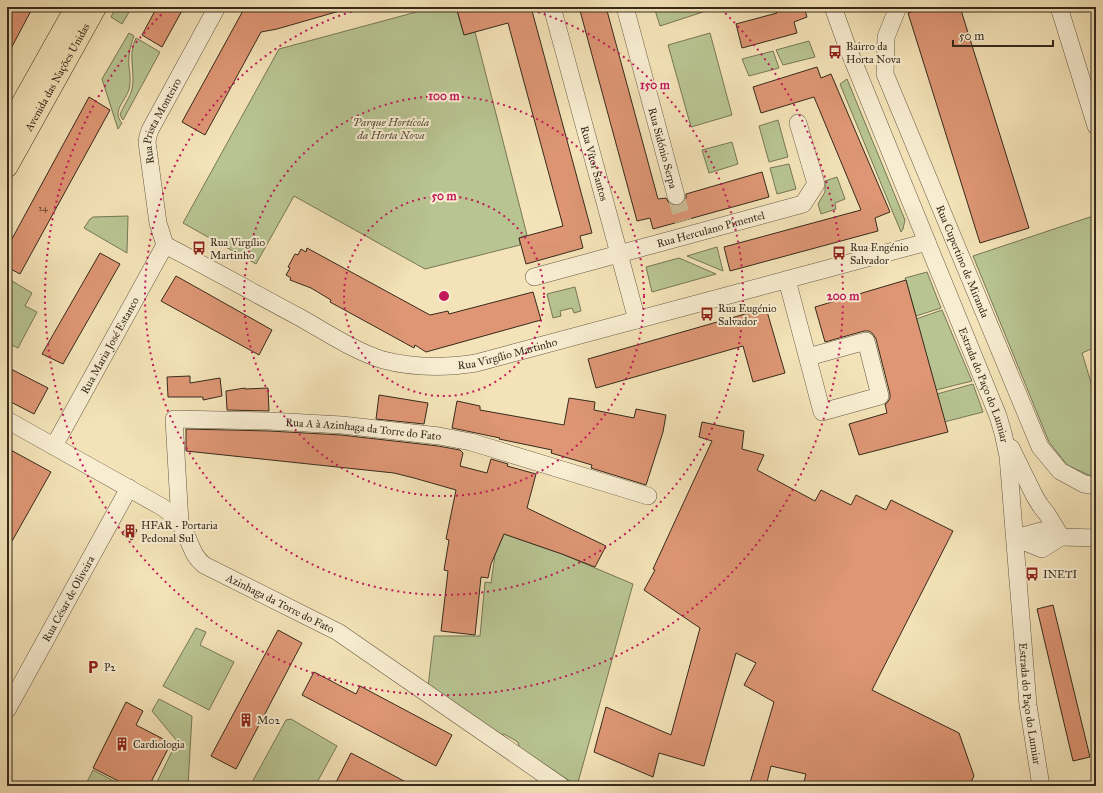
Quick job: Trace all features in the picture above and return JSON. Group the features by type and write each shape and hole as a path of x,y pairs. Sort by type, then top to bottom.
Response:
{"main road":[{"name":"Avenida das Nações Unidas","path":"7,130 76,7"},
{"name":"Avenida das Nações Unidas","path":"7,168 96,7"}],"street":[{"name":"Rua Prista Monteiro","path":"165,245 158,223 147,142 148,136 217,7"},
{"name":"Rua Vítor Santos","path":"552,7 637,320"},
{"name":"Rua Sidónio Serpa","path":"625,7 676,196"},
{"name":"Estrada do Paço do Lumiar","path":"833,7 847,46 1004,433 1008,456 1028,705 1041,786"},
{"name":"Rua Cupertino de Miranda","path":"898,7 886,37 885,74 1040,447 1060,471 1084,484 1096,486"},
{"path":"1059,7 1096,126"},
{"name":"Rua Herculano Pimentel","path":"534,277 619,253 685,228 803,204 816,184 798,123"},
{"path":"637,320 927,242"},
{"name":"Rua Virgílio Martinho","path":"165,245 362,352 383,360 400,363 433,367 455,367 476,363 637,320"},
{"name":"Rua Maria José Estanco","path":"54,446 165,245"},
{"path":"787,280 822,412 880,396 866,341 808,357"},
{"name":"Rua A à Azinhaga da Torre do Fato","path":"180,523 174,419 269,421 342,425 439,436 471,442 648,496"},
{"name":"Azinhaga da Torre do Fato","path":"7,420 172,513 186,534 194,555 204,565 338,632 561,786"},
{"path":"1004,433 1034,496 1061,537"},
{"name":"Rua César de Oliveira","path":"7,710 129,488"},
{"path":"1015,538 1042,549 1061,537 1096,538"}],"green space":[{"path":"116,7 132,7 122,24 111,17"},
{"name":"Parque Hortícola da Horta Nova","path":"435,7 456,7 464,35 475,32 527,235 519,238 520,245 425,269 294,196 256,264 183,223 279,49"},
{"path":"654,7 701,7 703,12 660,26"},
{"path":"129,33 134,36 129,55 130,83 129,89 120,106 118,114 122,123 118,129 102,79"},
{"path":"710,33 732,115 691,127 668,45"},
{"path":"136,38 160,52 123,120 120,115 130,96 133,83 132,51"},
{"path":"809,41 815,57 783,65 776,50"},
{"path":"773,51 779,68 749,76 742,59"},
{"path":"847,79 905,220 901,232 840,84"},
{"path":"778,120 788,157 769,162 759,126"},
{"path":"732,142 738,164 709,173 702,150"},
{"path":"789,164 796,189 777,194 770,168"},
{"path":"837,177 845,199 835,203 836,209 821,214 818,204 825,192 825,181"},
{"path":"1096,215 1096,347 1082,353 1096,399 1096,477 1093,477 1067,465 1049,442 973,256"},
{"path":"128,216 127,253 84,228 93,217"},
{"path":"717,247 723,271 687,256"},
{"path":"679,258 716,274 652,292 646,267"},
{"path":"927,272 941,308 916,316 905,278"},
{"path":"7,278 32,293 25,306 37,312 18,348 7,343"},
{"path":"575,287 581,311 574,313 572,308 560,311 561,316 553,318 547,294"},
{"path":"942,310 972,381 936,390 916,319"},
{"path":"973,384 983,412 944,422 937,394"},
{"path":"504,534 562,554 633,584 577,786 519,747 518,742 504,734 500,735 428,687 434,636 480,636 485,582 491,583 495,555"},
{"path":"196,628 206,632 200,645 234,662 209,710 163,686"},
{"path":"159,699 192,716 188,786 155,786 177,741 152,711"},
{"path":"291,719 337,746 315,786 250,786 286,720"},
{"path":"93,770 123,786 85,786"}],"building":[{"path":"7,7 33,7 7,56"},
{"path":"157,7 184,7 162,47 142,35"},
{"path":"245,7 343,7 343,10 277,29 261,32 205,135 182,122"},
{"path":"466,7 531,7 592,233 580,236 583,248 526,264 519,238 563,226 508,23 464,35 457,10"},
{"path":"579,7 606,7 658,199 666,198 669,203 674,206 678,206 683,203 686,198 686,194 762,172 769,197 653,229 650,218 637,221"},
{"path":"775,7 804,7 807,17 794,22 797,33 742,48 736,24 777,13"},
{"path":"927,7 960,7 1029,228 980,243 908,13"},
{"path":"817,67 821,78 831,74 890,212 875,218 878,231 730,271 724,247 861,210 814,97 761,113 753,87"},
{"path":"89,97 110,110 20,274 7,267 7,248"},
{"path":"307,248 430,315 448,311 449,314 533,292 541,320 426,352 415,345 414,348 330,302 331,300 311,288 290,280 291,278 286,275 290,268 288,267 295,254 298,255 301,249 306,252"},
{"path":"100,253 120,264 63,364 42,354"},
{"path":"176,276 272,330 259,355 161,301"},
{"path":"906,280 948,432 859,455 849,424 887,413 885,404 890,398 876,339 869,331 864,331 825,342 815,307"},
{"path":"766,308 785,373 753,382 743,346 596,388 588,359"},
{"path":"7,367 48,388 34,414 7,400"},
{"path":"190,376 190,383 220,378 222,396 203,400 203,397 168,397 167,377"},
{"path":"245,388 268,388 269,411 227,410 226,391"},
{"path":"379,395 428,403 424,424 376,419"},
{"path":"569,398 595,402 594,410 634,418 636,409 666,415 663,432 646,485 591,468 592,465 551,453 552,450 452,428 457,401 480,406 480,410 564,425"},
{"path":"702,422 744,431 742,449 764,455 757,470 815,501 821,490 851,505 856,495 886,510 891,500 953,531 872,690 959,733 974,776 969,786 803,786 806,774 771,766 766,786 749,786 774,702 744,685 756,663 736,653 704,766 659,753 653,777 594,752 606,707 671,735 700,628 644,590 655,570 653,569 712,441 699,437"},
{"path":"186,429 269,431 341,435 438,446 460,450 463,453 460,466 487,473 491,459 508,464 507,466 536,474 527,508 606,546 595,567 504,534 491,564 488,578 481,577 475,635 441,631 448,571 444,570 449,540 446,539 456,490 394,473 186,451"},
{"path":"7,448 51,472 7,550"},
{"name":"HFAR - Portaria Pedonal Sul","path":"128,525 137,530 132,540 122,534"},
{"path":"1053,605 1090,757 1073,761 1037,609"},
{"name":"M02","path":"278,630 302,643 236,769 211,756"},
{"path":"314,672 356,694 360,686 452,735 436,766 302,695"},
{"name":"Cardiologia","path":"126,702 143,711 136,725 171,743 149,786 128,786 93,768"},
{"path":"351,753 389,773 413,786 334,786"}],"tunnel":[{"path":"676,196 683,221"}],"place":[{"name":"Bairro da Horta Nova","path":"835,52"},
{"name":"Rua Virgílio Martinho","path":"199,248"},
{"name":"Rua Engénio Salvador","path":"839,253"},
{"name":"Rua Eugénio Salvador","path":"707,314"},
{"name":"HFAR - Portaria Pedonal Sul","path":"130,531"},
{"name":"INETI","path":"1032,574"},
{"name":"P2","path":"93,667"},
{"name":"M02","path":"246,720"},
{"name":"Cardiologia","path":"122,744"}]}
